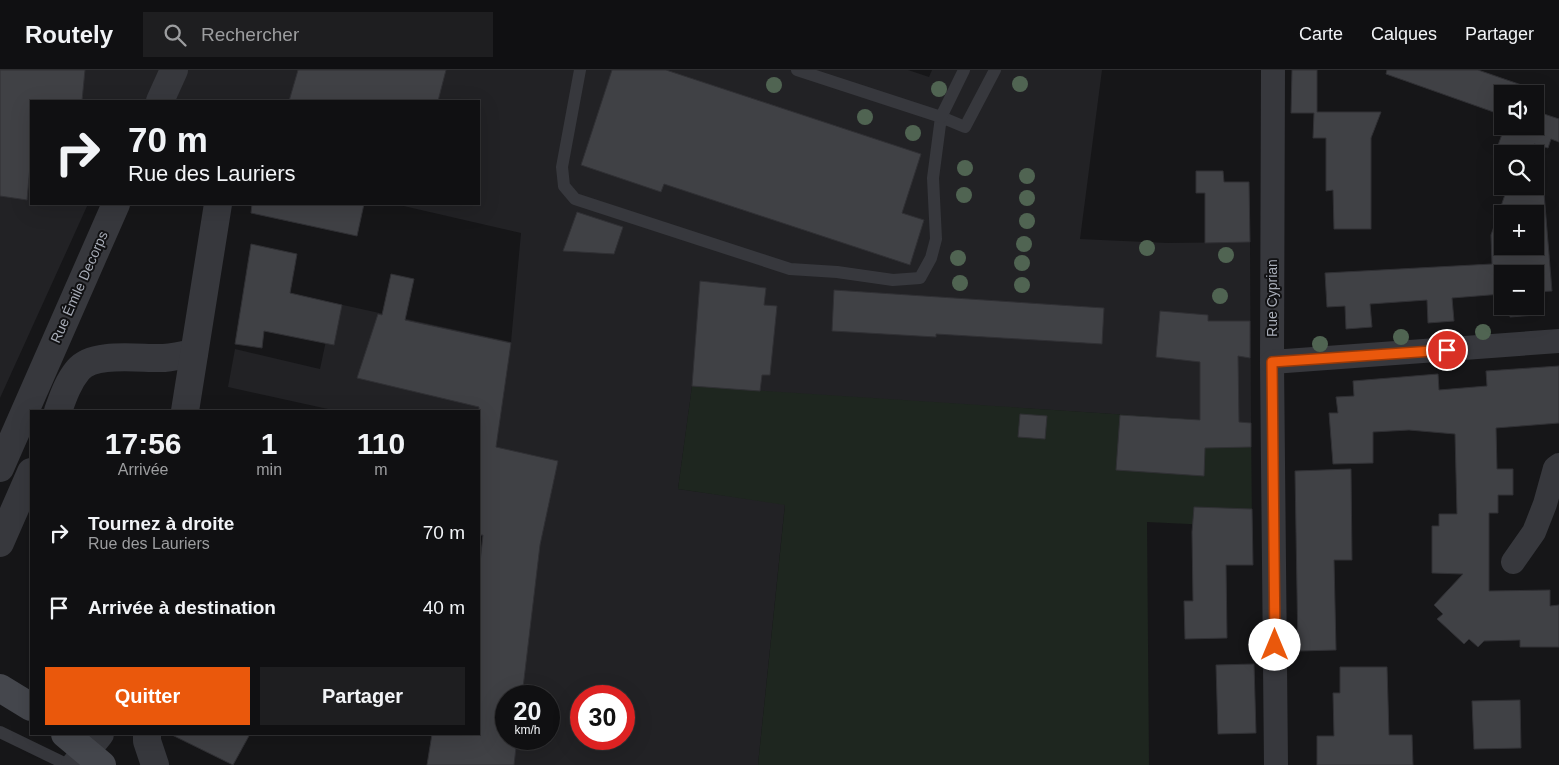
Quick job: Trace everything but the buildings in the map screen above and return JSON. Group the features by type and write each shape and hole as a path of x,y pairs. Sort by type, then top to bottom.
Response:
{"main road":[{"path":"0,688 30,706"}],"street":[{"path":"160,100 174,70"},
{"name":"Rue Cyprian","path":"1272,70 1272,362 1276,765"},
{"name":"Rue Émile Decorps","path":"0,468 116,205"},
{"path":"186,400 218,205"},
{"path":"1272,362 1559,341"},
{"path":"58,410 78,368 87,362 109,358 165,358 194,353"},
{"path":"109,358 170,374 186,400"},
{"path":"43,370 68,386"},
{"path":"1513,562 1534,532 1545,504 1555,468 1559,465"},
{"path":"0,543 30,474"},
{"path":"147,735 155,765"}],"lane":[{"path":"580,70 562,167 564,186 575,199 790,269 838,272 892,280 920,278 931,258 936,239 933,178 941,117 964,70"},
{"path":"797,70 966,127 995,70"},
{"path":"0,732 83,752"}],"shaded area":[{"path":"0,70 908,70 929,77 932,70 1102,70 1080,239 1167,243 1250,242 1251,423 692,387 678,489 785,504 758,765 457,765 461,735 480,735 480,563 483,536 480,535 480,410 332,410 228,387 235,349 320,369 334,303 511,342 521,233 399,205 480,205 480,100 30,100 30,205 88,205 0,398"},
{"path":"692,386 1251,423 1252,527 1147,522 1149,765 758,765 785,505 678,489"}],"route":[{"path":"1275,645 1272,362 1447,350"}]}
